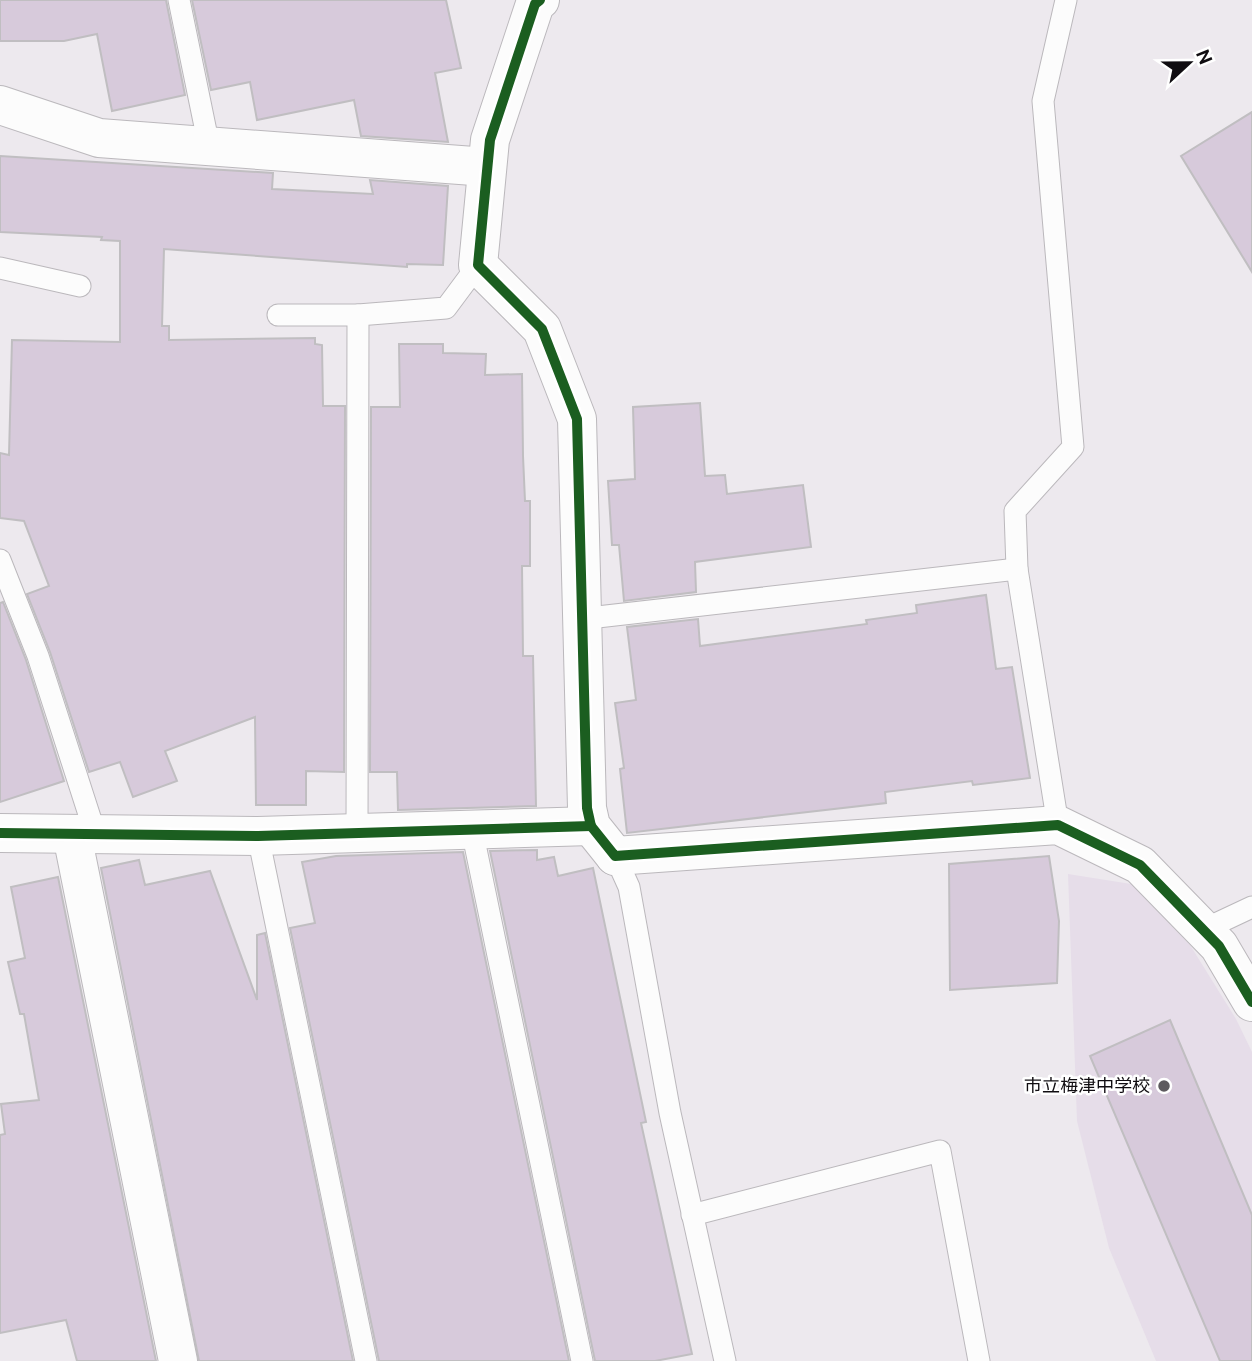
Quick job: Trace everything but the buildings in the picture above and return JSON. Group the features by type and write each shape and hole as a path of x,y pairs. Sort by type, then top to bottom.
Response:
{"street":[{"path":"540,0 535,4 490,140 478,265 542,329 577,419 580,619 587,808 591,826 615,856 1058,825 1140,865 1219,946 1252,1002"},
{"path":"0,104 99,138 487,167"},
{"path":"0,833 258,836 591,826"},
{"path":"84,835 178,1361"}],"lane":[{"path":"179,0 209,146"},
{"path":"1058,825 1017,569 1015,511 1073,447 1043,101 1066,0"},
{"path":"278,315 358,315 446,308 478,265"},
{"path":"0,268 80,285"},
{"path":"358,315 358,833"},
{"path":"0,560 38,656 84,835"},
{"path":"580,619 1017,569"},
{"path":"472,830 582,1361"},
{"path":"258,836 366,1361"},
{"path":"615,856 629,887 692,1215 725,1361"},
{"path":"1203,930 1252,906"},
{"path":"692,1215 940,1151 979,1361"}],"shaded area":[{"name":"市立梅津中学校","path":"1068,874 1131,884 1190,945 1236,1019 1252,1052 1252,1361 1156,1361 1109,1248 1077,1121"}],"cycle path":[{"path":"540,0 535,4 490,140 478,265 542,329 577,419 587,808 591,826 615,856 1058,825 1140,865 1219,946 1252,1002"},
{"path":"0,833 258,836 591,826"}],"place":[{"name":"市立梅津中学校","path":"1164,1086"}]}
